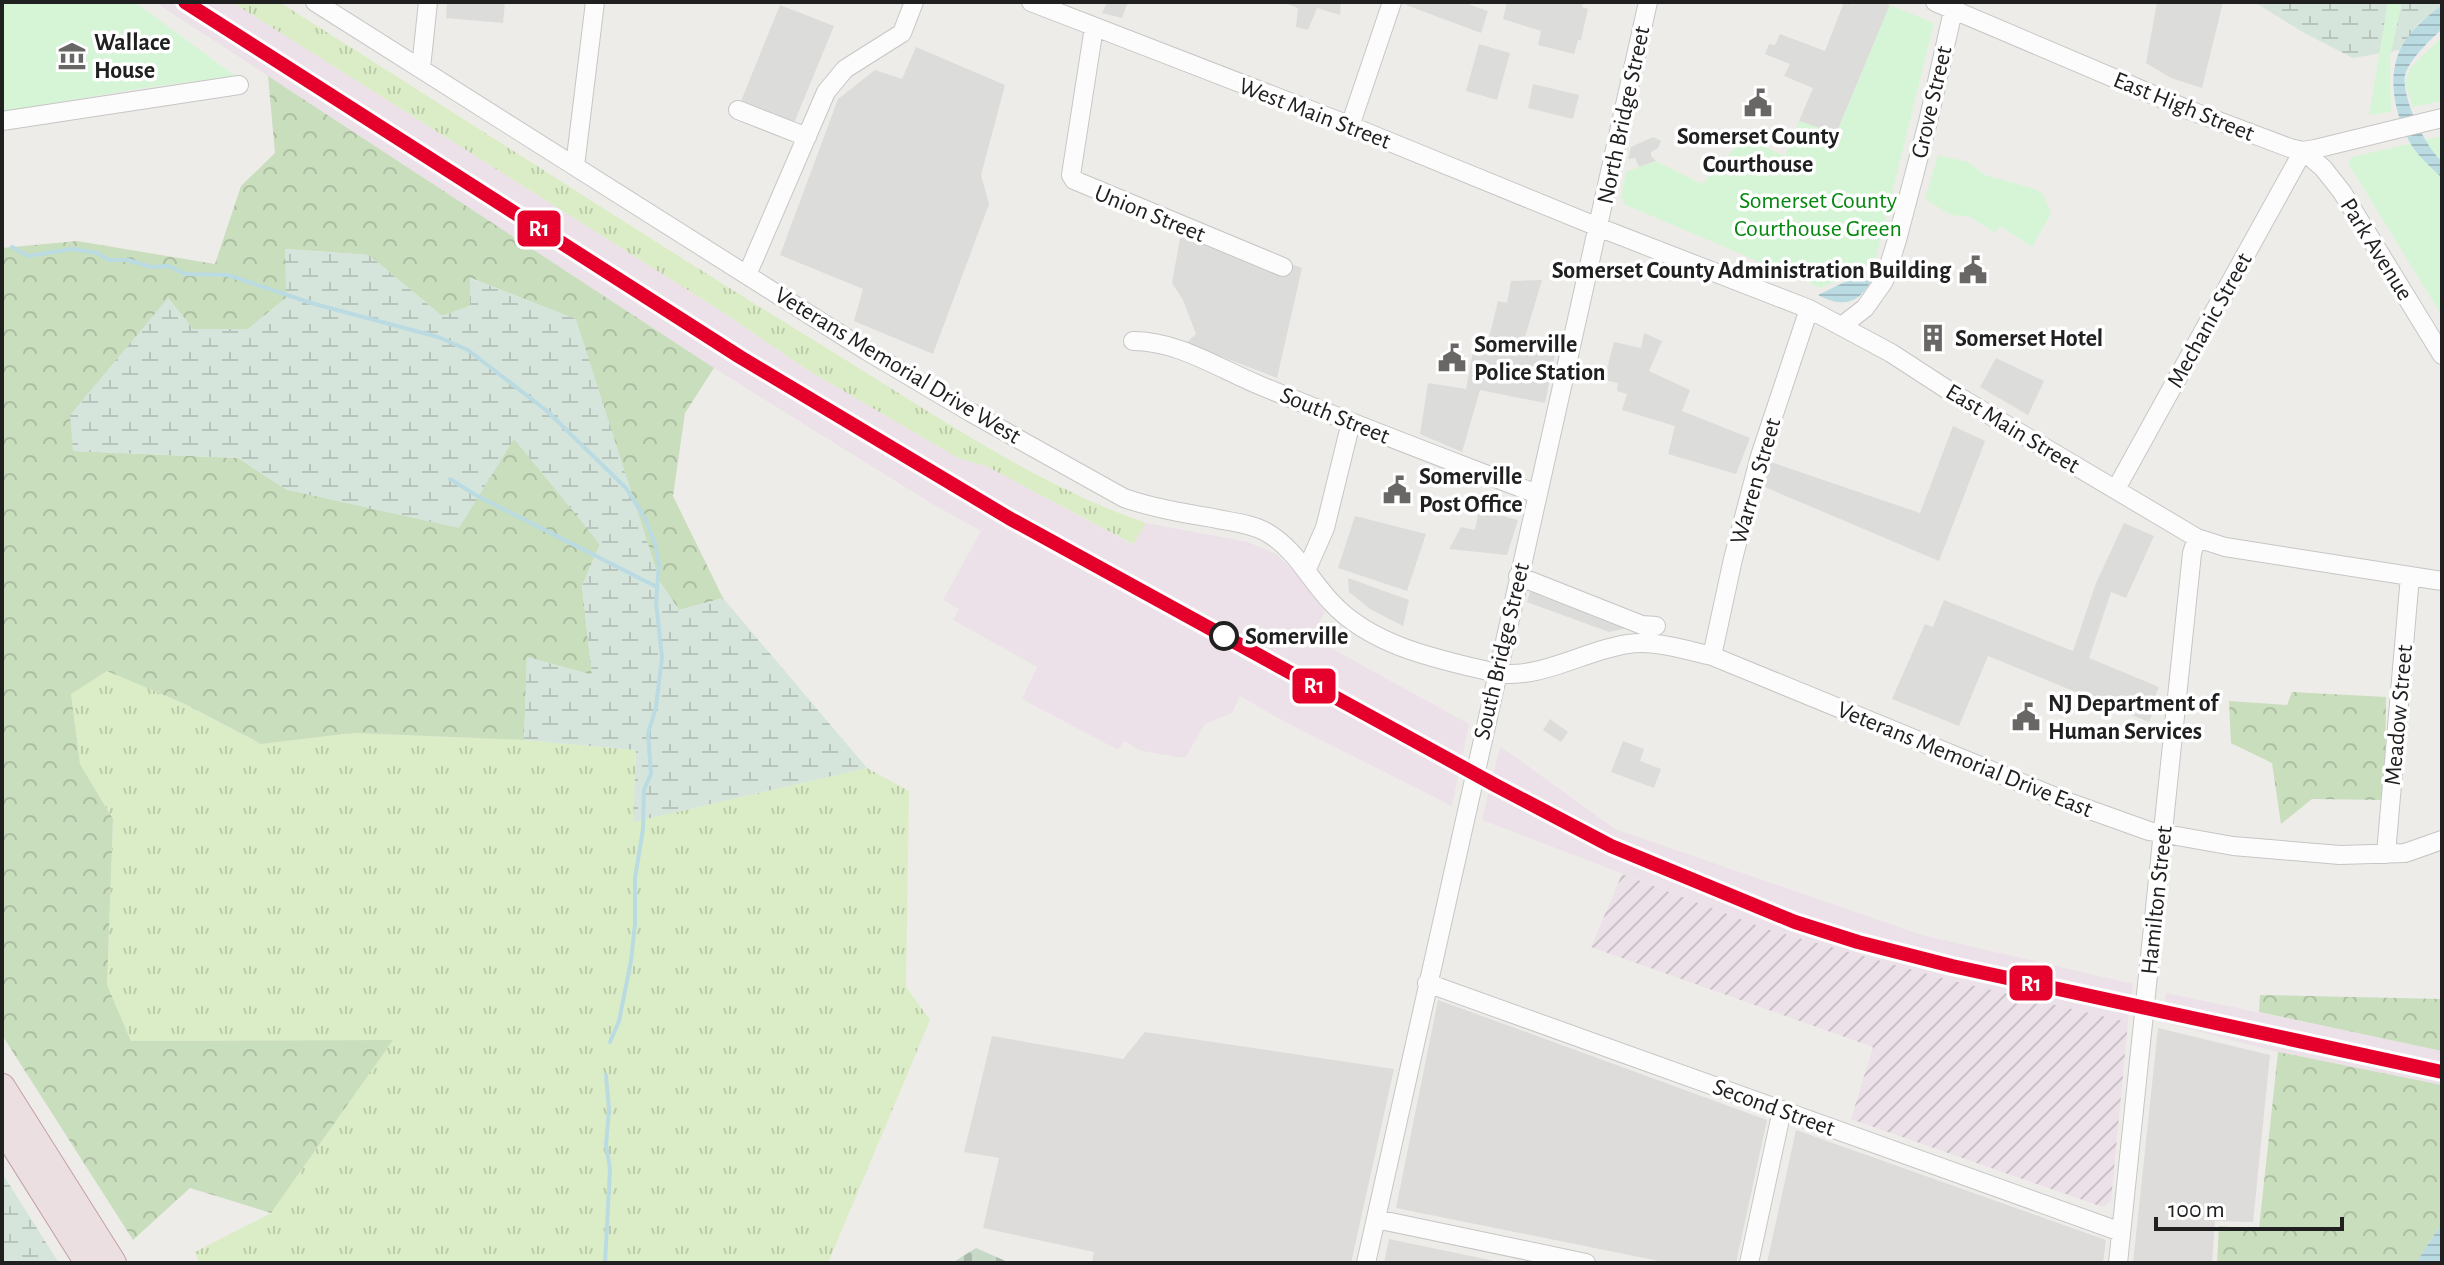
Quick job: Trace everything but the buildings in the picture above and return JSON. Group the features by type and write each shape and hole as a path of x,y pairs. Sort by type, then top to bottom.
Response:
{"highway":[{"path":"2,1087 113,1263"},
{"path":"2,1126 88,1263"}],"street":[{"name":"Veterans Memorial Drive West","path":"315,2 970,412 1124,498 1151,507 1261,529 1282,542 1333,604 1355,623 1384,640 1418,653 1496,673"},
{"path":"421,68 428,2"},
{"path":"575,166 595,2"},
{"path":"747,275 826,92 845,69 902,33 914,2"},
{"name":"West Main Street","path":"1031,2 1350,126 1598,227"},
{"path":"1350,126 1392,2"},
{"name":"North Bridge Street","path":"1598,227 1648,2"},
{"name":"East High Street","path":"1935,2 1954,6 2189,110 2303,151"},
{"name":"Grove Street","path":"1843,325 1865,308 1884,281 1928,122 1954,6"},
{"name":"Union Street","path":"1094,27 1071,175 1076,183 1283,267"},
{"path":"2,121 239,85"},
{"path":"738,110 807,137"},
{"path":"2303,151 2442,118"},
{"name":"Park Avenue","path":"2303,151 2323,168 2342,192 2442,355"},
{"name":"Mechanic Street","path":"2116,489 2303,151"},
{"name":"East Main Street","path":"1598,227 1843,325 2197,538 2225,547 2442,581"},
{"name":"South Bridge Street","path":"1366,1263 1598,227"},
{"name":"Warren Street","path":"1712,656 1760,456 1809,309"},
{"name":"South Street","path":"1133,341 1169,345 1351,422 1537,494"},
{"path":"1306,571 1325,528 1351,422"},
{"name":"Hamilton Street","path":"2118,1263 2192,553 2197,538"},
{"path":"1518,576 1642,625 1656,626"},
{"name":"Meadow Street","path":"2386,854 2410,576"},
{"name":"Veterans Memorial Drive East","path":"1496,673 1531,671 1627,644 1673,647 1712,656 2053,796 2163,834 2233,846 2340,855 2405,853 2442,840"},
{"name":"Second Street","path":"1427,983 2121,1232"},
{"path":"1749,1263 1782,1110"},
{"path":"1376,1219 1586,1263"}],"shaded area":[{"path":"155,2 232,2 721,311 806,369 958,458 986,466 1132,544 1146,523 1248,542 1276,554 1302,579 1325,612 1311,637 1469,724 1452,806 1240,696 1232,713 1205,724 1185,758 1141,751 1124,741 1118,750 1022,699 1037,667 953,620 959,609 943,600 981,531 714,368"},
{"path":"447,2 505,2 503,23 446,18"},
{"path":"1107,2 1128,2 1122,18 1102,13"},
{"path":"1282,2 1341,2 1340,15 1317,8 1308,30 1296,27 1298,8"},
{"path":"1407,2 1462,2 1488,11 1481,33 1406,5"},
{"path":"1507,2 1583,2 1582,7 1588,9 1581,40 1578,40 1574,54 1538,45 1541,31 1503,19"},
{"path":"1844,2 1854,5 1856,2 1883,2 1890,5 1836,134 1799,121 1813,88 1784,76 1790,64 1765,54 1769,44 1775,45 1780,34 1825,51"},
{"path":"2157,2 2223,2 2202,88 2171,78 2146,63"},
{"path":"780,5 834,26 794,123 741,101"},
{"path":"1479,44 1510,53 1497,100 1466,91"},
{"path":"916,47 1005,85 981,175 989,204 933,354 854,321 863,289 780,255 838,99 875,70 902,79"},
{"path":"1533,84 1579,95 1573,119 1528,108"},
{"path":"1653,137 1661,141 1658,148 1651,152 1656,161 1639,167 1635,158 1628,159 1631,147"},
{"path":"1183,222 1302,268 1277,378 1186,343 1196,334 1183,300 1172,283"},
{"path":"1542,280 1525,337 1556,349 1545,403 1480,390 1462,452 1420,434 1428,383 1466,389 1476,335 1488,342 1498,301 1507,303 1511,281"},
{"path":"1644,333 1662,341 1649,371 1690,390 1682,411 1750,438 1736,474 1668,454 1675,426 1622,410 1627,394 1617,391 1618,383 1604,380 1614,342 1641,348"},
{"path":"1996,358 2044,381 2028,415 1980,387"},
{"path":"1953,426 1985,441 1939,561 1760,485 1771,462 1920,513"},
{"path":"1479,510 1518,520 1507,555 1449,549 1461,527 1475,530"},
{"path":"1355,516 1426,534 1407,591 1338,568"},
{"path":"2124,523 2154,536 2126,598 2111,592 2089,658 2159,687 2149,722 1988,656 1959,726 1892,699 1925,624 1933,627 1944,600 2073,651 2096,583"},
{"path":"1348,578 1409,600 1403,626 1370,609 1349,592"},
{"path":"1533,582 1642,625 1609,632 1527,602"},
{"path":"1550,719 1568,732 1561,742 1543,730"},
{"path":"1623,741 1644,749 1640,761 1661,769 1654,788 1611,772"},
{"path":"1500,746 1615,829 1922,935 2133,984 2128,1022 1946,979 1767,929 1482,820"},
{"path":"1622,874 1767,929 1946,979 2128,1022 2111,1201 2103,1207 1851,1119 1873,1047 1591,947"},
{"path":"2166,993 2442,1051 2442,1085 2278,1052 2162,1022"},
{"path":"1438,1000 1767,1120 1736,1263 1669,1263 1396,1208"},
{"path":"2158,1028 2270,1055 2253,1222 2215,1221 2212,1263 2133,1263"},
{"path":"1145,1032 1394,1069 1351,1263 1092,1263 1094,1252 983,1228 999,1158 964,1152 992,1036 1123,1059"},
{"path":"1796,1130 2106,1240 2103,1263 1767,1263"},
{"path":"1389,1239 1504,1263 1384,1263"}],"green space":[{"path":"2,2 135,2 235,76 2,112"},
{"path":"232,2 279,2 946,423 1065,489 1146,523 1133,544 986,466 958,458 806,369 721,311"},
{"path":"2254,2 2442,2 2442,5 2419,23 2400,50 2353,58"},
{"path":"2388,2 2402,2 2390,57 2391,112 2369,115"},
{"name":"Somerset County Courthouse Green","path":"1890,5 1934,23 1875,262 1821,288 1626,205 1621,197 1626,172 1656,161 1702,184 1739,143 1752,141 1785,156 1799,121 1836,134"},
{"path":"2442,37 2442,101 2413,107 2405,83 2410,68"},
{"path":"268,76 714,368 685,413 673,496 723,598 679,610 660,582 575,319 471,278 470,306 442,316 369,255 286,249 286,298 248,329 193,329 168,298 74,451 238,458 287,490 514,438 600,544 582,586 592,675 527,657 524,740 353,733 261,744 185,704 107,671 71,694 80,764 113,819 107,985 131,1041 393,1040 271,1213 190,1188 133,1240 2,1035 2,248 77,241 215,264 241,186 275,153"},
{"path":"2442,136 2442,316 2348,163 2352,157"},
{"path":"1938,155 1968,162 1985,175 2043,194 2051,214 2032,247 2000,226 1995,233 1970,217 1951,215 1925,199"},
{"path":"285,249 369,255 442,316 470,306 470,278 576,319 660,582 679,610 723,598 867,768 633,822 636,750 524,740 527,657 592,675 582,586 600,544 514,439 459,528 287,490 238,458 73,451 70,415 168,298 193,329 248,329 286,298"},
{"path":"106,670 185,704 261,744 353,733 524,740 636,750 633,822 867,768 909,791 906,987 930,1020 828,1263 199,1263 195,1252 271,1213 392,1040 131,1041 107,986 113,819 80,764 71,694"},
{"path":"2292,692 2386,697 2385,800 2312,799 2281,824 2272,763 2231,743 2229,701 2287,705"},
{"path":"2260,995 2442,999 2442,1051 2259,1012"},
{"path":"2278,1052 2442,1085 2442,1217 2416,1263 2217,1263 2219,1226 2259,1229"},
{"path":"2,1173 59,1263 2,1263"},
{"path":"976,1248 1010,1263 952,1263"}],"water":[{"path":"2442,5 2442,29 2412,60 2405,81 2415,119 2428,145 2442,161 2442,178 2412,146 2401,124 2393,87 2396,62 2404,43 2418,25"},
{"path":"1878,266 1868,286 1848,302 1818,295"},
{"path":"2442,1217 2442,1261 2416,1263 2439,1227"}],"waterway":[{"path":"12,247 28,256 72,249 97,253 109,260 128,260 151,267 169,266 185,274 228,275 311,303 438,337 468,350 547,411 626,488 645,518 655,544 659,564 656,602 662,657 656,707 648,734 651,774 644,790 631,961 619,1021 610,1042"},
{"path":"450,479 655,586"},
{"path":"605,1263 610,1169 606,1145 609,1109 606,1075"}],"transit line":[{"name":"R1","path":"185,2 740,357 1009,518 1611,846 1795,922 1858,942 1952,966 2442,1072"}],"place":[{"name":"Wallace House","path":"72,56"},
{"name":"Somerset County Courthouse","path":"1758,103"},
{"name":"Somerset County Administration Building","path":"1973,270"},
{"name":"Somerset Hotel","path":"1933,338"},
{"name":"Somerville Police Station","path":"1452,358"},
{"name":"Somerville Post Office","path":"1397,490"},
{"name":"Somerville","path":"1224,636"},
{"name":"NJ Department of Human Services","path":"2026,717"}]}
